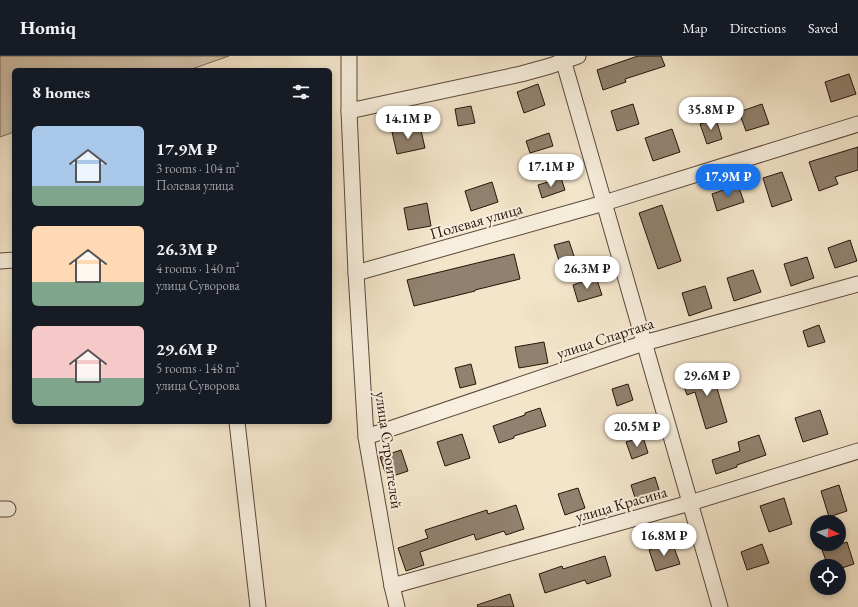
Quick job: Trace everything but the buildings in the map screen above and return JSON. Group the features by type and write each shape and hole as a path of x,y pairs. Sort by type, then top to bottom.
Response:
{"street":[{"name":"улица Строителей","path":"349,56 349,111 356,273 366,437 397,607"},
{"path":"349,111 521,74 563,59 578,56"},
{"path":"563,59 720,607"},
{"name":"Полевая улица","path":"356,273 604,203 858,124"},
{"path":"0,261 12,260"},
{"name":"улица Спартака","path":"366,437 644,342 858,284"},
{"path":"237,424 258,607"},
{"name":"улица Красина","path":"392,586 690,503 858,451"}],"shaded area":[{"path":"0,56 229,56 195,68 12,68 12,133 0,137"}]}
